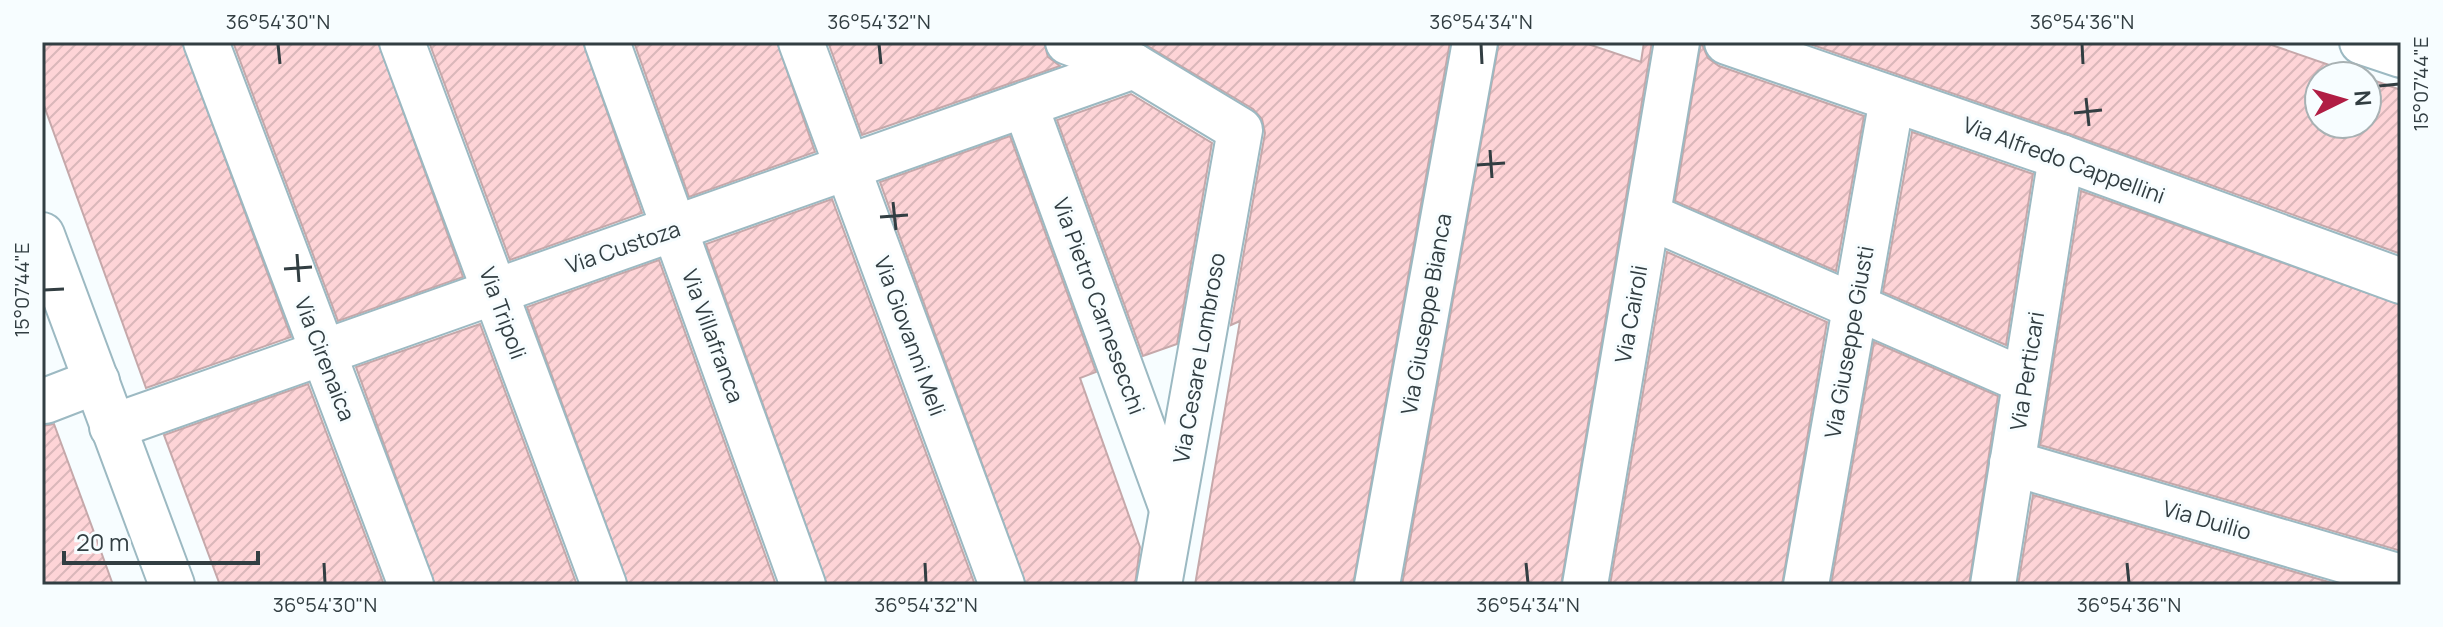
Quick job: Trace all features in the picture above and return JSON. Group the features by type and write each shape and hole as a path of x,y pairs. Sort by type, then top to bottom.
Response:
{"street":[{"name":"Via Cirenaica","path":"206,42 411,585"},
{"name":"Via Tripoli","path":"402,42 604,585"},
{"name":"Via Villafranca","path":"607,42 803,585"},
{"name":"Via Giovanni Meli","path":"801,42 1002,585"},
{"path":"1068,42 1134,66"},
{"name":"Via Giuseppe Bianca","path":"1377,585 1475,42"},
{"name":"Via Cairoli","path":"1585,585 1677,42"},
{"name":"Via Alfredo Cappellini","path":"1727,42 2061,157 2401,281"},
{"path":"2362,42 2401,55"},
{"name":"Via Custoza","path":"112,427 1134,66"},
{"name":"Via Cesare Lombroso","path":"1134,66 1240,130 1159,585"},
{"name":"Via Giuseppe Giusti","path":"1806,585 1892,99"},
{"name":"Via Pietro Carnesecchi","path":"1025,105 1172,508"},
{"name":"Via Perticari","path":"1993,585 2061,157"},
{"path":"1648,216 2025,381"},
{"path":"42,235 172,585"},
{"path":"45,401 97,381"},
{"name":"Via Duilio","path":"2012,463 2401,577"}],"building":[{"path":"42,42 182,42 291,337 146,388 42,100"},
{"path":"233,42 378,42 463,277 338,321"},
{"path":"429,42 583,42 642,213 510,260"},
{"path":"634,42 777,42 815,152 689,197"},
{"path":"828,42 1044,42 1048,57 1060,66 862,135"},
{"path":"1141,42 1450,42 1353,585 1195,585 1240,321 1231,325 1265,133 1262,119 1253,109"},
{"path":"1499,42 1582,42 1641,62 1644,42 1652,42 1561,585 1402,585"},
{"path":"1701,42 1708,58 1719,66 1864,116 1836,271 1675,201"},
{"path":"1804,42 2263,42 2315,60 2303,60 2303,140 2383,140 2383,84 2401,90 2401,254"},
{"path":"1131,94 1212,143 1177,344 1143,356 1057,120"},
{"path":"1912,132 2033,174 2006,345 1883,292"},
{"path":"1010,136 1096,372 1080,378 1140,547 1135,585 1026,585 880,182"},
{"path":"2081,191 2401,305 2401,551 2040,445"},
{"path":"832,199 975,585 827,585 706,244"},
{"path":"1667,252 1827,322 1782,585 1610,585"},
{"path":"659,260 776,585 628,585 527,307"},
{"path":"480,324 577,585 435,585 356,367"},
{"path":"1874,342 1998,396 1969,585 1831,585"},
{"path":"308,384 384,585 220,585 164,435"},
{"path":"54,424 113,585 42,585 42,426"},
{"path":"2033,495 2339,585 2018,585"}]}
